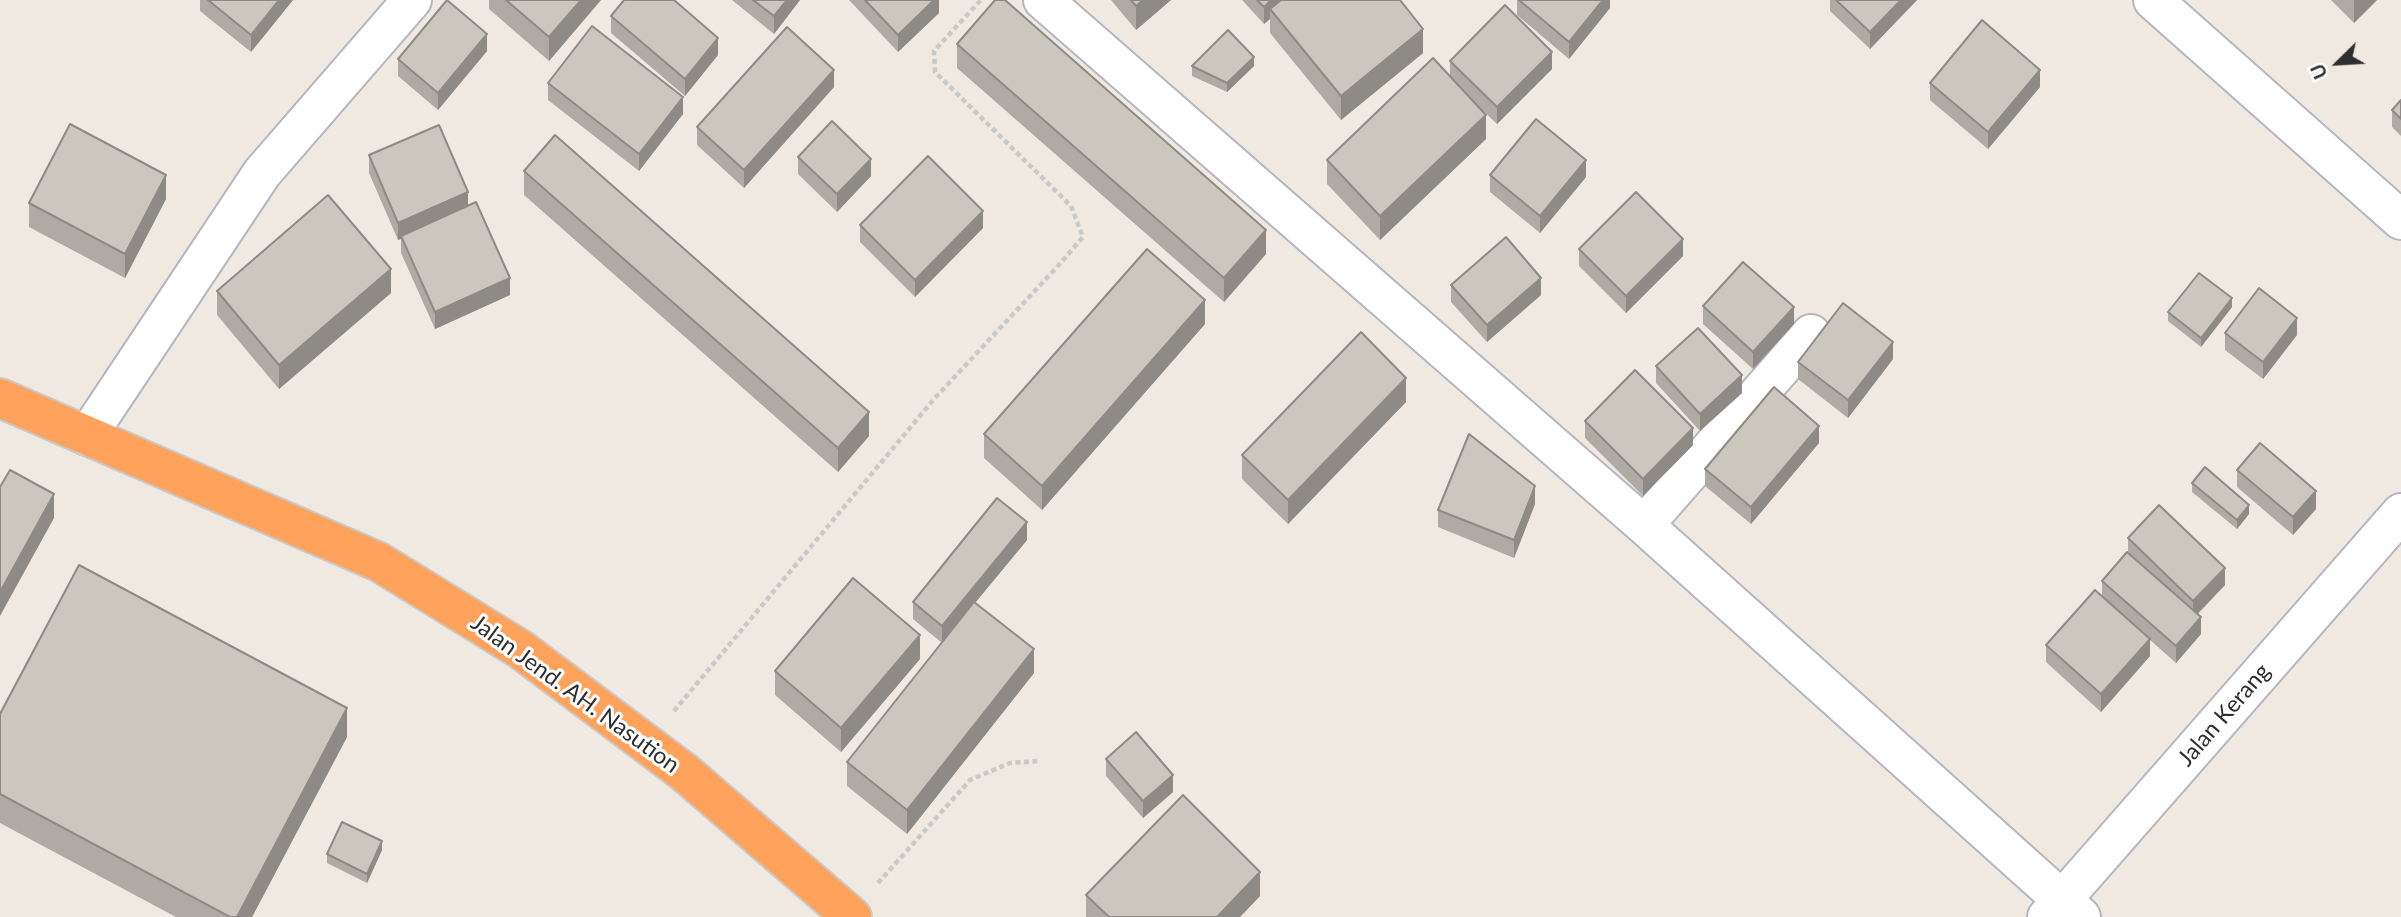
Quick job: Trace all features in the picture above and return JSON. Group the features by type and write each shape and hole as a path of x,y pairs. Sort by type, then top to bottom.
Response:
{"highway":[{"name":"Jalan Jend. AH. Nasution","path":"0,398 379,562 520,649 694,780 850,916"}],"street":[{"path":"87,436 262,173 412,0"},
{"path":"1043,0 1644,526 2063,911"},
{"path":"2153,0 2401,220"},
{"path":"1644,526 1811,334"},
{"name":"Jalan Kerang","path":"2063,911 2401,513"}],"path":[{"path":"646,744 934,399 1083,237 1071,206 935,72 934,51 981,0"},
{"path":"850,916 970,780 1010,763 1038,761"}],"building":[{"path":"208,0 279,0 251,35"},
{"path":"447,0 487,34 438,93 398,59"},
{"path":"506,0 581,0 549,37"},
{"path":"624,0 674,0 718,38 685,79 611,16"},
{"path":"753,0 787,0 774,16"},
{"path":"865,0 934,0 898,35"},
{"path":"995,0 1005,0 1266,230 1224,278 957,44"},
{"path":"1131,0 1143,0 1136,6"},
{"path":"1257,0 1271,0 1264,7"},
{"path":"1281,0 1400,0 1423,29 1341,96 1270,9"},
{"path":"1519,0 1603,0 1569,42"},
{"path":"1836,0 1901,0 1870,32"},
{"path":"1505,5 1552,52 1497,107 1450,61"},
{"path":"1982,20 2040,70 1988,132 1930,83"},
{"path":"592,26 683,97 639,154 548,83"},
{"path":"787,27 834,70 744,170 697,127"},
{"path":"1228,30 1254,57 1227,83 1192,66"},
{"path":"1433,58 1486,115 1380,216 1327,160"},
{"path":"2401,100 2401,119 2392,110"},
{"path":"1536,119 1586,160 1540,216 1490,175"},
{"path":"832,121 871,159 837,194 798,157"},
{"path":"70,124 166,175 125,254 29,203"},
{"path":"439,125 468,192 398,223 369,155"},
{"path":"555,135 869,412 838,448 524,171"},
{"path":"928,156 983,211 915,280 860,225"},
{"path":"1636,192 1683,239 1626,296 1579,249"},
{"path":"328,195 391,269 279,365 217,291"},
{"path":"476,202 510,278 435,312 401,236"},
{"path":"1506,237 1541,278 1487,325 1451,285"},
{"path":"1147,249 1205,300 1042,486 984,434"},
{"path":"1743,262 1794,307 1753,352 1703,306"},
{"path":"2199,273 2232,298 2201,338 2168,312"},
{"path":"2259,288 2297,318 2263,362 2225,333"},
{"path":"1843,303 1893,342 1848,400 1798,362"},
{"path":"1698,328 1742,375 1700,414 1656,366"},
{"path":"1361,332 1406,378 1288,500 1242,455"},
{"path":"1635,370 1693,428 1643,479 1585,421"},
{"path":"1774,387 1819,426 1751,507 1705,469"},
{"path":"1469,434 1535,486 1514,540 1438,510"},
{"path":"2260,443 2316,491 2293,517 2237,470"},
{"path":"2205,467 2249,505 2237,520 2192,483"},
{"path":"10,470 54,494 0,592 0,487"},
{"path":"997,498 1027,522 942,626 913,602"},
{"path":"2159,505 2225,568 2193,601 2128,538"},
{"path":"2127,552 2201,617 2176,646 2102,581"},
{"path":"79,565 347,708 237,917 230,917 0,794 0,714"},
{"path":"853,578 920,635 841,728 775,671"},
{"path":"2095,590 2150,639 2101,694 2046,645"},
{"path":"974,602 1034,649 907,810 847,762"},
{"path":"1136,732 1173,775 1143,801 1106,759"},
{"path":"1183,795 1260,872 1217,917 1109,917 1086,895"},
{"path":"342,822 382,841 367,874 327,854"}]}
